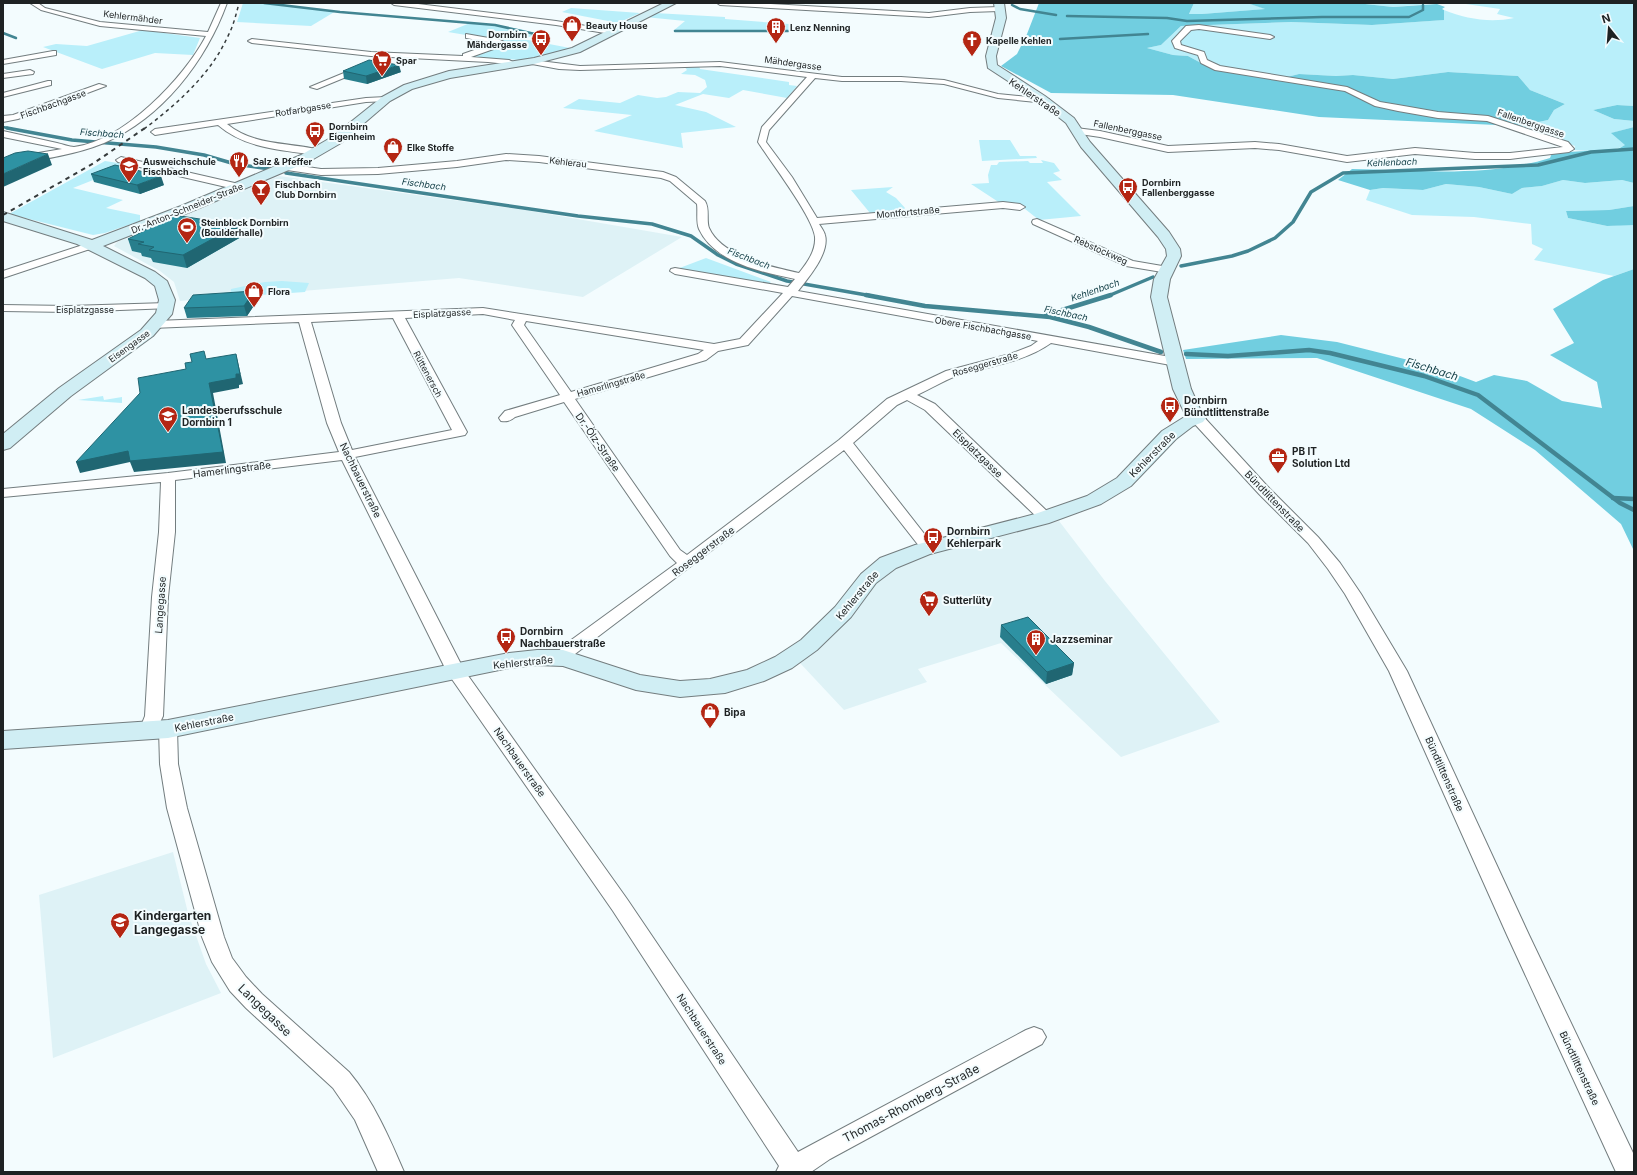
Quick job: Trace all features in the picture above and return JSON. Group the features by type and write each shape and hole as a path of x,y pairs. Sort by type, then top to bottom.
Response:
{"street":[{"name":"Kehlermähder","path":"33,3 43,9 100,24 210,34"},
{"path":"3,162 74,149 101,141 142,116 172,89 197,56 220,15 224,3"},
{"path":"394,3 556,23 611,32"},
{"name":"Dr.-Anton-Schneider-Straße","path":"3,275 92,245 239,187 287,166 317,152 347,133 386,99 401,90 428,80 535,62 576,50 671,3"},
{"path":"720,3 929,16 999,6"},
{"name":"Kehlerstraße","path":"3,740 158,730 519,660 562,658 587,664 655,687 684,690 709,688 741,681 770,671 814,642 842,613 864,584 877,570 900,557 928,548 1046,518 1092,502 1113,490 1131,476 1170,434 1186,422 1197,418 1186,399 1160,297 1162,279 1174,256 1173,249 1164,235 1119,185 1076,131 1070,121 1046,101 996,70 991,64 991,56 1001,18 999,6"},
{"name":"Fallenberggasse","path":"1076,131 1100,134 1168,149 1255,145 1278,147 1347,159 1398,152 1510,156 1569,149 1565,144 1488,119 1438,115 1398,108 1378,104 1346,88 1218,68 1204,61 1201,54 1178,46 1176,41 1189,28 1199,27 1270,36"},
{"path":"461,58 500,44 500,42 469,36"},
{"path":"252,41 394,55 509,62 515,65"},
{"path":"3,62 53,53"},
{"path":"314,87 394,55"},
{"name":"Mähdergasse","path":"535,62 559,67 580,68 720,64 842,79 929,80 951,83 998,96 1046,101"},
{"path":"3,76 30,72"},
{"path":"720,347 744,342 797,284 814,260 819,248 820,236 813,221 787,178 762,142 765,129 812,76"},
{"path":"3,95 48,83"},
{"name":"Fischbachgasse","path":"3,119 15,117 102,86"},
{"name":"Rotfarbgasse","path":"155,132 366,100 386,99"},
{"path":"220,122 227,130 250,140 317,152"},
{"path":"3,134 74,149"},
{"name":"Kehlerau","path":"287,166 321,172 378,171 449,165 506,157 539,159 663,176 673,180 702,203 704,226 710,239 723,250 745,261 771,270 797,284"},
{"path":"121,160 239,187"},
{"name":"Montfortstraße","path":"813,221 1003,205 1020,208"},
{"path":"3,216 45,228 92,245 150,274 162,284 166,293 167,306"},
{"name":"Rebstockweg","path":"1037,222 1130,264 1168,270"},
{"name":"Obere Fischbachgasse","path":"675,271 797,284 799,295 1176,362"},
{"name":"Eisplatzgasse","path":"3,308 84,309 167,306"},
{"name":"Eisengasse","path":"3,444 65,392 156,325 167,306"},
{"name":"Eisplatzgasse","path":"156,325 483,311 720,347"},
{"name":"Rüttenersch","path":"399,315 399,318 460,432"},
{"name":"Dr.-Ölz-Straße","path":"524,317 518,325 675,552 687,563"},
{"name":"Nachbauerstraße","path":"306,319 305,323 334,423 347,455 456,672 620,905 794,1171"},
{"name":"Roseggerstraße","path":"562,658 569,650 687,563 844,443 892,402 950,374 1014,357 1034,349 1048,340"},
{"name":"Hamerlingstraße","path":"506,418 510,414 702,357 720,347"},
{"name":"Eisplatzgasse","path":"906,394 930,407 1046,518"},
{"name":"Bündtlittenstraße","path":"1197,418 1264,491 1313,540 1330,561 1353,594 1398,671 1628,1172"},
{"name":"Hamerlingstraße","path":"3,493 168,477 347,455 460,432"},
{"path":"844,443 851,448 928,548"},
{"name":"Langegasse","path":"168,477 167,532 160,597 154,716 169,764 177,808 212,937 223,962 238,984 254,1001 341,1080 354,1095 377,1138 391,1172"},
{"name":"Thomas-Rhomberg-Straße","path":"794,1171 821,1150 1034,1037"}],"shaded area":[{"path":"243,3 289,3 282,6 336,11 311,26 237,22"},
{"path":"1039,3 1194,3 1189,14 1265,9 1247,3 1356,3 1393,7 1437,4 1445,7 1442,9 1444,10 1444,20 1372,25 1291,22 1181,26 1161,45 1147,48 1173,55 1188,56 1214,70 1275,80 1299,74 1336,76 1353,75 1393,79 1448,72 1518,76 1530,90 1565,104 1554,110 1548,120 1519,126 1319,117 1173,95 1051,93 1001,66 1017,54 1027,34"},
{"path":"1194,3 1247,3 1266,9 1189,14"},
{"path":"1356,3 1440,3 1393,7"},
{"path":"1459,3 1634,3 1634,106 1617,105 1593,110 1614,119 1634,121 1634,127 1612,133 1626,145 1620,148 1607,150 1574,150 1575,146 1519,126 1548,120 1554,110 1565,104 1530,90 1518,76 1448,72 1393,79 1353,75 1336,76 1299,74 1275,80 1214,70 1188,56 1173,55 1147,48 1161,45 1181,26 1291,22 1372,25 1443,20 1444,10 1469,18 1496,20 1514,18 1497,14 1500,9"},
{"path":"571,8 640,13 618,23 562,12"},
{"path":"655,13 725,17 725,19 789,24 789,32 673,31 685,21 645,17"},
{"path":"470,23 521,29 538,34 523,39 570,48 520,62 517,61 519,60 471,57 508,42 448,32"},
{"path":"143,30 200,38 193,55 155,53 102,69 43,47 56,44 87,46"},
{"path":"699,65 700,69 789,82 789,85 797,86 787,98 743,90 729,98 703,94 675,105 706,112 736,127 681,133 683,148 594,131 632,115 563,108 579,99 620,103 638,95 657,98 666,97 678,92 700,93 707,87 705,80 695,75 681,74 687,70 684,66"},
{"path":"1617,105 1634,106 1634,121 1614,119 1593,110"},
{"path":"1634,127 1634,183 1622,180 1585,183 1563,180 1542,186 1522,188 1512,194 1479,187 1446,184 1423,190 1383,188 1370,190 1338,180 1352,169 1476,171 1526,164 1550,158 1552,153 1618,149 1625,145 1611,133"},
{"path":"979,140 1010,140 1020,156 1036,156 1037,158 982,161"},
{"path":"1041,160 1054,163 1060,171 1053,173 1062,180 1047,182 1081,216 1039,220 1020,205 1000,203 971,184 989,183 988,175 991,165 997,165 999,162 1028,161 1030,163 1043,163"},
{"path":"105,161 131,165 73,188 123,200 106,208 140,215 140,221 105,233 93,235 9,214"},
{"path":"279,176 525,210 682,237 583,297 459,278 180,301 174,282 160,271 114,246 117,242"},
{"path":"1563,180 1585,183 1622,180 1634,183 1634,206 1609,210 1566,211 1568,218 1607,226 1634,224 1634,269 1614,276 1534,260 1543,249 1532,244 1531,224 1474,217 1412,215 1366,200 1370,190 1383,188 1423,190 1446,184 1479,187 1512,194 1522,188 1542,186"},
{"path":"893,187 886,192 896,198 905,208 904,210 870,213 851,190"},
{"path":"1634,206 1634,225 1607,226 1568,218 1566,211 1609,210"},
{"path":"706,258 771,282 767,285 677,269"},
{"path":"1634,269 1634,551 1621,524 1535,450 1471,409 1317,358 1186,359 1183,350 1281,335 1337,342 1436,367 1476,382 1494,375 1527,381 1562,401 1602,408 1597,382 1550,355 1574,343 1553,309 1603,280"},
{"path":"282,281 309,283 305,292 230,297 231,289 265,282"},
{"path":"103,396 104,400 122,397 122,403 78,400"},
{"path":"1059,521 1105,581 1220,722 1121,757 1001,643 918,669 927,682 844,710 800,663 873,584 901,564 925,555"},
{"name":"Kindergarten Langegasse","path":"173,852 188,913 206,964 221,993 53,1058 39,895"}],"building":[{"path":"369,60 399,65 366,76 343,71"},
{"path":"28,151 48,154 3,174 3,158 15,153"},
{"path":"115,165 161,176 137,185 91,174"},
{"path":"174,215 238,225 183,255 149,250 154,247 138,244 144,242 128,239"},
{"path":"254,291 244,306 184,308 193,295"},
{"name":"Landesberufsschule Dornbirn 1","path":"204,351 206,359 236,354 240,374 236,374 236,378 209,383 223,452 130,461 128,451 76,462 140,393 138,378 186,369 185,363 192,362 190,354"},
{"path":"1028,617 1074,663 1047,672 1001,625"}],"waterway":[{"path":"264,3 340,12 495,25 535,34"},
{"path":"1012,5 1020,9 1056,15"},
{"path":"1067,16 1167,18 1187,21 1322,17 1409,17 1423,10 1423,5"},
{"path":"675,31 788,31"},
{"path":"3,33 16,38"},
{"path":"1060,39 1148,34"},
{"name":"Fischbach","path":"3,127 10,129"},
{"name":"Fischbach","path":"10,129 72,140 156,147 204,155 235,164 270,169"},
{"name":"Kehlenbach","path":"1181,266 1232,256 1248,251 1275,238 1293,222 1311,192 1343,173 1538,165 1591,152 1634,149"},
{"name":"Fischbach","path":"286,173 578,216 652,224 691,236 718,255 736,264 787,281 872,296"},
{"name":"Kehlenbach","path":"1109,296 1153,277"},
{"name":"Fischbach","path":"866,295 925,306 1050,317 1089,327 1161,352"},
{"name":"Kehlenbach","path":"1046,315 1109,296"},
{"name":"Fischbach","path":"1186,354 1228,356 1309,350 1330,353 1424,376 1478,395 1613,498"},
{"path":"1613,498 1634,499"},
{"name":"Fischbach","path":"1613,498 1634,510"}],"railway":[{"path":"144,129 168,110 202,77 220,52 229,34 239,3"},
{"path":"3,215 94,163 145,128"}],"place":[{"name":"Beauty House","path":"572,42"},
{"name":"Lenz Nenning","path":"776,44"},
{"name":"Dornbirn Mähdergasse","path":"541,56"},
{"name":"Kapelle Kehlen","path":"972,57"},
{"name":"Spar","path":"382,77"},
{"name":"Dornbirn Eigenheim","path":"315,148"},
{"name":"Elke Stoffe","path":"393,164"},
{"name":"Salz & Pfeffer","path":"239,178"},
{"name":"Ausweichschule Fischbach","path":"129,183"},
{"name":"Dornbirn Fallenberggasse","path":"1128,204"},
{"name":"Fischbach Club Dornbirn","path":"261,206"},
{"name":"Steinblock Dornbirn (Boulderhalle)","path":"187,244"},
{"name":"Flora","path":"254,308"},
{"name":"Dornbirn Bündtlittenstraße","path":"1170,423"},
{"name":"Landesberufsschule Dornbirn 1","path":"168,433"},
{"name":"PB IT Solution Ltd","path":"1278,474"},
{"name":"Dornbirn Kehlerpark","path":"933,554"},
{"name":"Sutterlüty","path":"929,617"},
{"name":"Dornbirn Nachbauerstraße","path":"506,654"},
{"name":"Jazzseminar","path":"1036,656"},
{"name":"Bipa","path":"710,729"},
{"name":"Kindergarten Langegasse","path":"120,939"}]}
